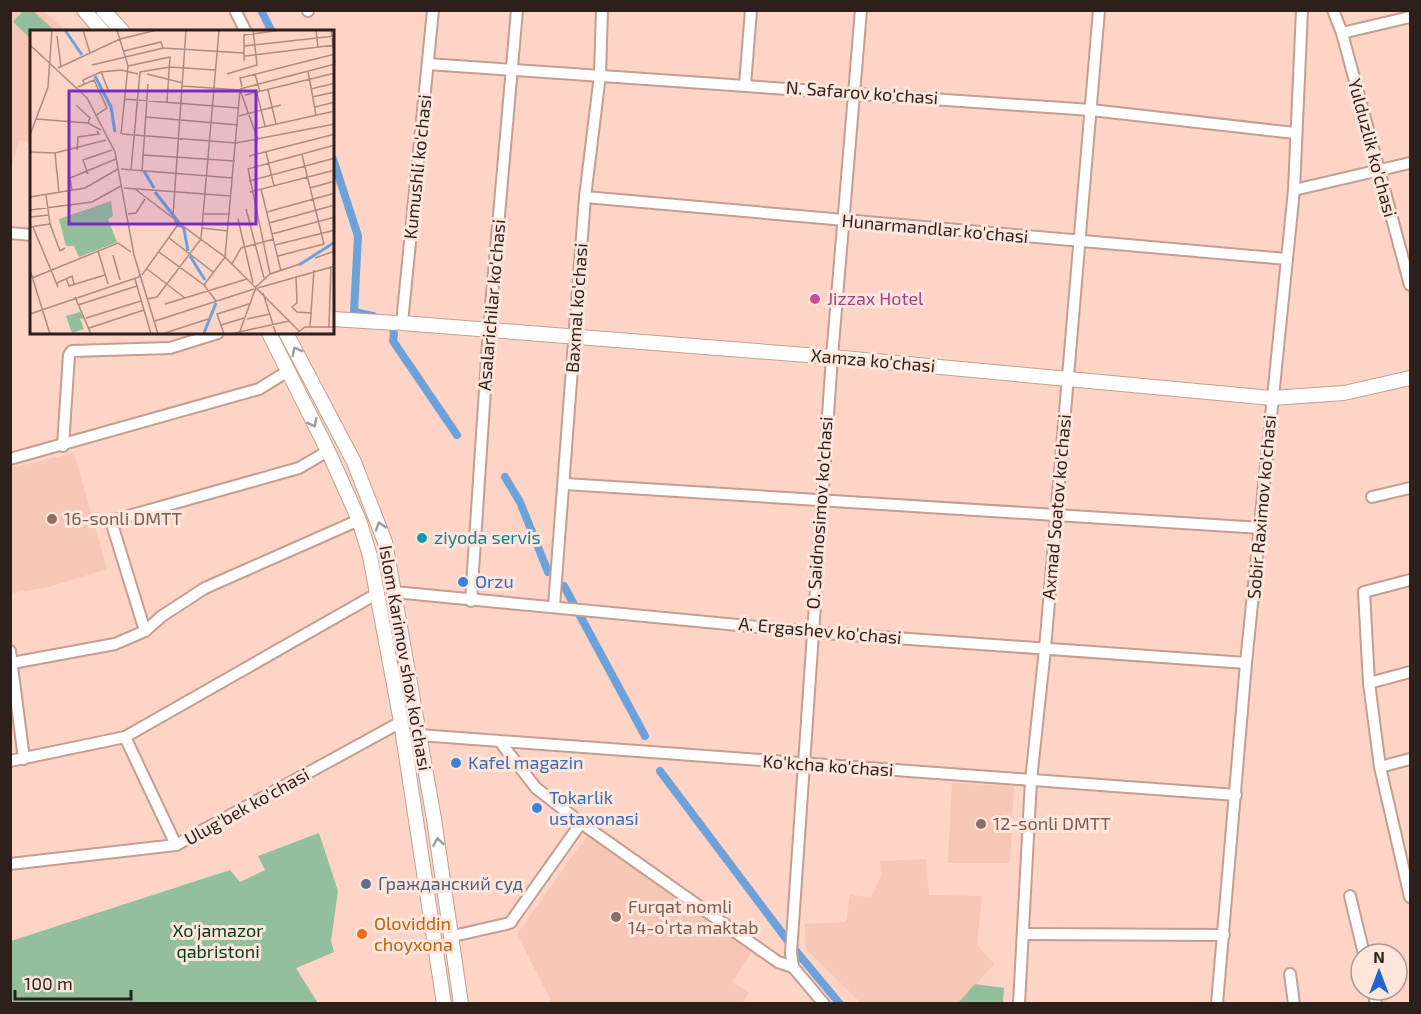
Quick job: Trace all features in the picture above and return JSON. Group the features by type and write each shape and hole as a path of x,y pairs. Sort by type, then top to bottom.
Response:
{"main road":[{"path":"84,10 101,30"},
{"path":"103,10 121,30"},
{"name":"Xamza ko'chasi","path":"334,318 832,357 1272,398 1344,393 1410,378"},
{"name":"Islom Karimov shox ko'chasi","path":"269,334 328,451 359,520 378,593 401,722 435,931 444,1004"},
{"name":"Islom Karimov shox ko'chasi","path":"287,334 358,472 380,524 419,735 452,932 461,1003"},
{"path":"435,931 440,936 446,937 452,932"},
{"path":"444,1004 452,995 459,998 461,1003"}],"street":[{"path":"235,10 245,30"},
{"name":"Kumushli ko'chasi","path":"395,323 433,10"},
{"name":"Asalarichilar ko'chasi","path":"471,601 489,330 517,10"},
{"name":"Baxmal ko'chasi","path":"554,606 585,197 600,75 602,10"},
{"path":"745,85 751,10"},
{"name":"O. Saidnosimov ko'chasi","path":"793,967 790,953 811,632 861,10"},
{"name":"Axmad Soatov ko'chasi","path":"1019,1004 1031,780 1045,649 1099,10"},
{"name":"Sobir Raximov ko'chasi","path":"1217,1004 1246,663 1294,190 1302,10"},
{"name":"Yulduzlik ko'chasi","path":"1333,10 1342,33 1410,285"},
{"path":"1342,33 1410,17"},
{"name":"N. Safarov ko'chasi","path":"428,64 1091,110 1295,133"},
{"path":"1294,190 1410,163"},
{"name":"Hunarmandlar ko'chasi","path":"585,197 843,222 1286,259"},
{"path":"10,233 30,235"},
{"path":"63,446 69,355 72,351 77,349 170,348 215,334"},
{"path":"10,459 63,446 259,389 288,371"},
{"path":"145,631 111,521 299,468 328,451"},
{"path":"565,484 1055,517 1261,528"},
{"path":"1372,497 1410,488"},
{"path":"24,759 11,657 115,644 145,631 162,616 205,588 359,520"},
{"path":"1410,580 1364,592 1369,683 1380,767 1410,897"},
{"name":"A. Ergashev ko'chasi","path":"394,592 811,632 1246,663"},
{"path":"10,761 125,737 378,593"},
{"path":"1369,683 1410,672"},
{"name":"Ulug'bek ko'chasi","path":"10,864 176,845 401,722"},
{"name":"Ko'kcha ko'chasi","path":"419,735 501,743 1236,795"},
{"path":"125,737 176,845"},
{"path":"501,743 536,788 581,823 778,962 793,967 824,1004"},
{"path":"1380,767 1410,759"},
{"path":"452,932 510,923 581,823"},
{"path":"1350,896 1361,942"},
{"path":"1024,934 1224,935"},
{"path":"1290,974 1294,1004"}],"shaded area":[{"path":"11,11 44,11 65,30 30,30 30,142 20,140 11,167"},
{"name":"16-sonli DMTT","path":"74,453 107,569 45,588 11,593 11,468"},
{"name":"12-sonli DMTT","path":"952,783 1014,786 1010,863 948,863"},
{"name":"Furqat nomli 14-oʻrta maktab","path":"589,833 752,951 732,982 749,993 742,1003 552,1003 517,934"},
{"path":"926,859 929,895 982,896 977,945 995,964 958,1003 861,1003 806,949 805,924 846,922 850,894 871,898 881,876 880,861"}],"green space":[{"path":"23,11 33,11 54,30 30,30 30,38 13,22"},
{"name":"Xo'jamazor qabristoni","path":"319,833 338,891 331,941 334,952 296,968 318,1003 11,1003 11,941 230,870 240,882 265,870 258,856"},
{"path":"975,984 1004,988 1003,1003 958,1003"}],"waterway":[{"path":"261,10 271,30"},
{"path":"334,162 358,236 354,312 373,316"},
{"path":"391,321 393,341 457,435"},
{"path":"505,477 520,502 548,572"},
{"path":"564,586 645,736"},
{"path":"660,771 791,945 840,1004"}],"place":[{"name":"Jizzax Hotel","path":"815,299"},
{"name":"16-sonli DMTT","path":"52,519"},
{"name":"ziyoda servis","path":"422,538"},
{"name":"Orzu","path":"463,582"},
{"name":"Kafel magazin","path":"456,763"},
{"name":"Tokarlik ustaxonasi","path":"537,808"},
{"name":"12-sonli DMTT","path":"981,824"},
{"name":"Гражданский суд","path":"366,884"},
{"name":"Furqat nomli 14-oʻrta maktab","path":"616,917"},
{"name":"Oloviddin choyxona","path":"362,934"}]}
